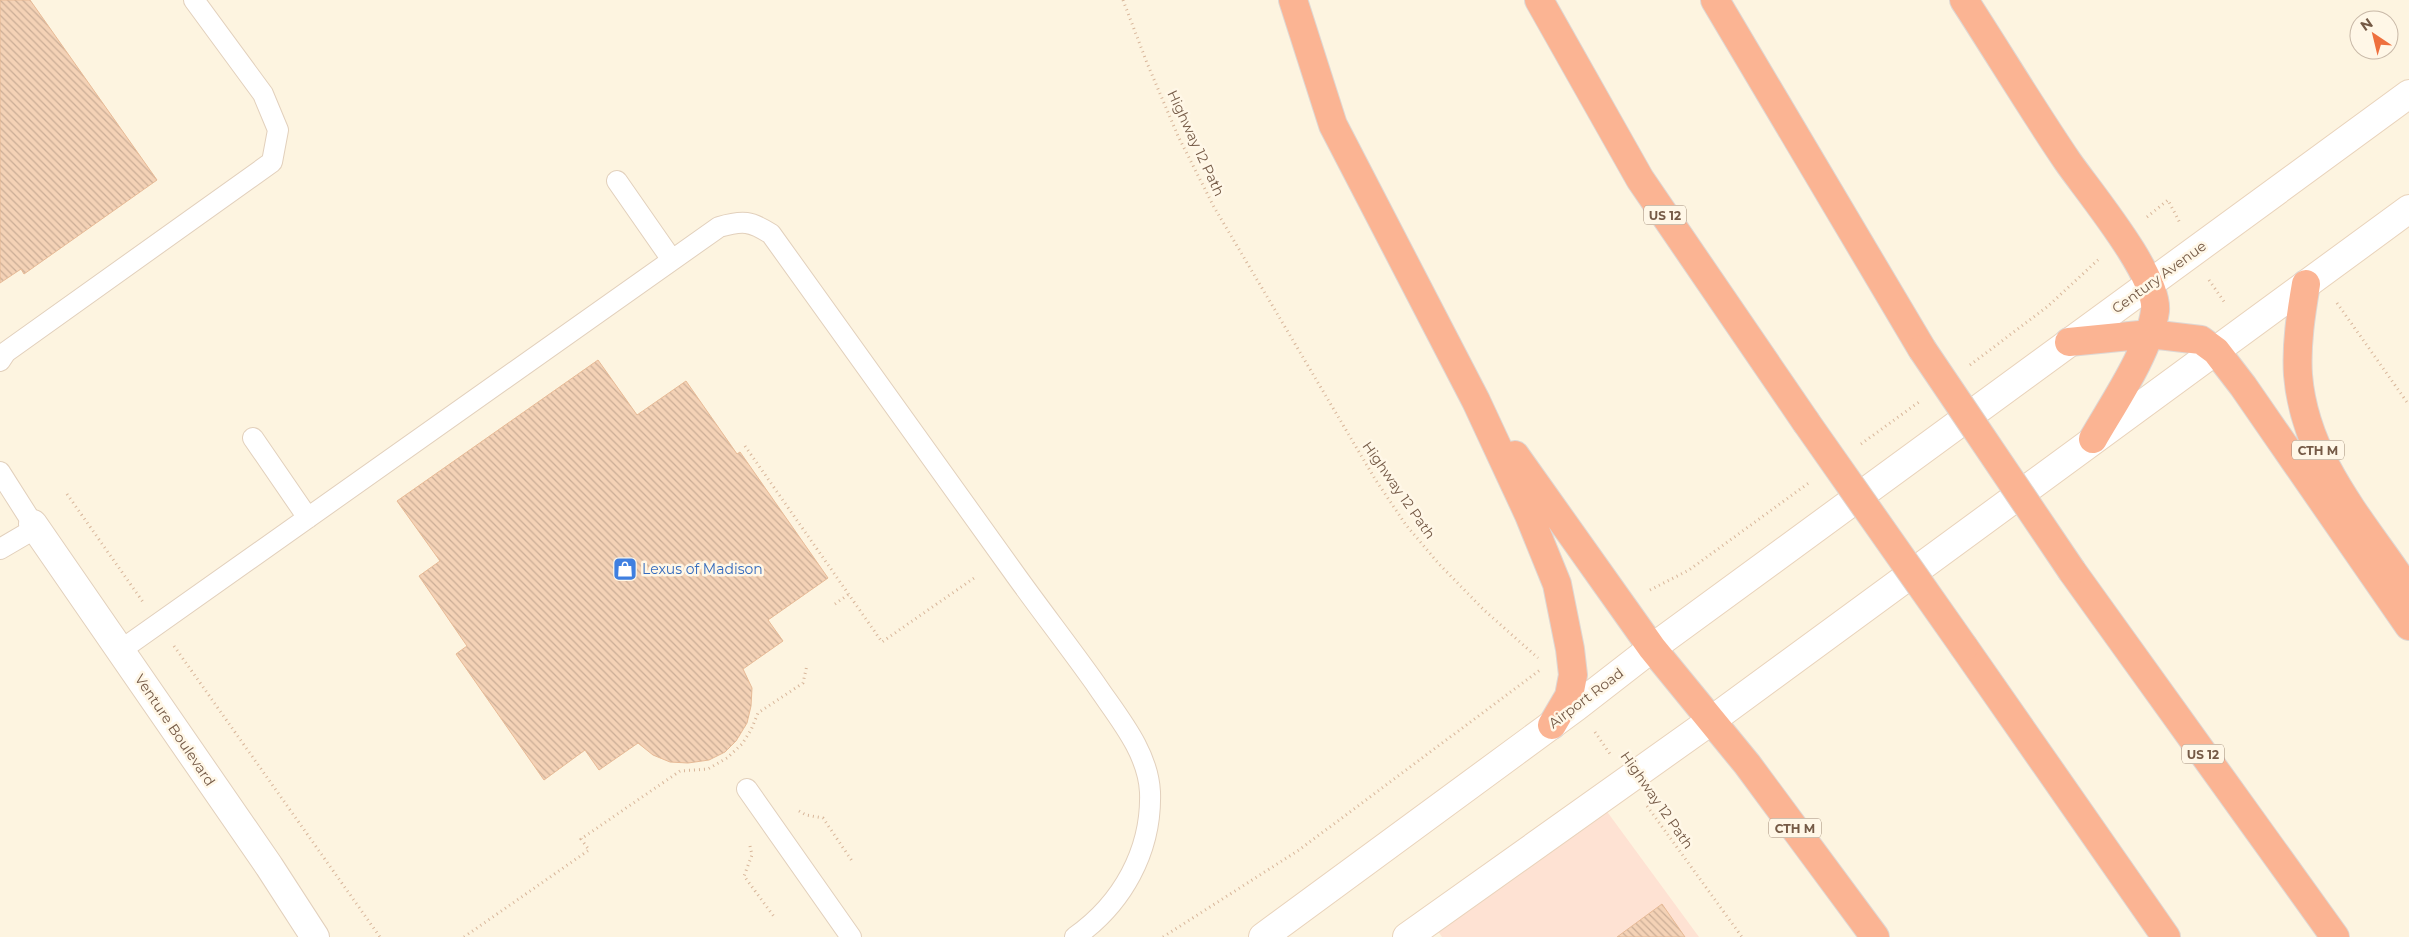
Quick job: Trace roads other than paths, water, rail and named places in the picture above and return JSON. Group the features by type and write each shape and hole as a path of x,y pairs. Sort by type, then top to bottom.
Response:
{"highway":[{"path":"1293,0 1333,125 1476,401 1529,515 1557,584 1570,649 1573,675 1569,696 1552,725"},
{"name":"US 12","path":"1539,0 1640,179 1806,422 2166,937"},
{"name":"US 12","path":"1715,0 1922,349 2072,571 2335,937"},
{"path":"1964,0 2068,162 2123,238 2149,284 2156,308 2150,334 2093,439"},
{"name":"CTH M","path":"2312,280 2301,316 2298,375 2312,437 2328,473 2345,502 2409,591"},
{"path":"2069,342 2150,334 2201,340 2216,351 2243,386 2409,626"},
{"path":"1476,401 1652,648 1712,720"},
{"name":"CTH M","path":"1712,720 1875,937"}],"main road":[{"name":"Century Avenue","path":"1909,460 2409,94"},
{"path":"1408,937 1712,720 2409,208"},
{"name":"Airport Road","path":"1264,937 1552,725 1652,648 1909,460"},
{"name":"Venture Boulevard","path":"35,526 315,937"}],"lane":[{"path":"0,361 6,352 272,162 278,130 263,94 194,0"},
{"path":"617,181 672,260"},
{"path":"121,650 719,227 737,222 755,223 771,234 1128,730 1142,758 1150,791 1147,827 1133,873 1113,904 1075,937"},
{"path":"253,438 308,518"},
{"path":"0,472 35,526 0,549"},
{"path":"747,789 851,937"}],"place":[{"name":"Lexus of Madison","path":"625,569"}]}
